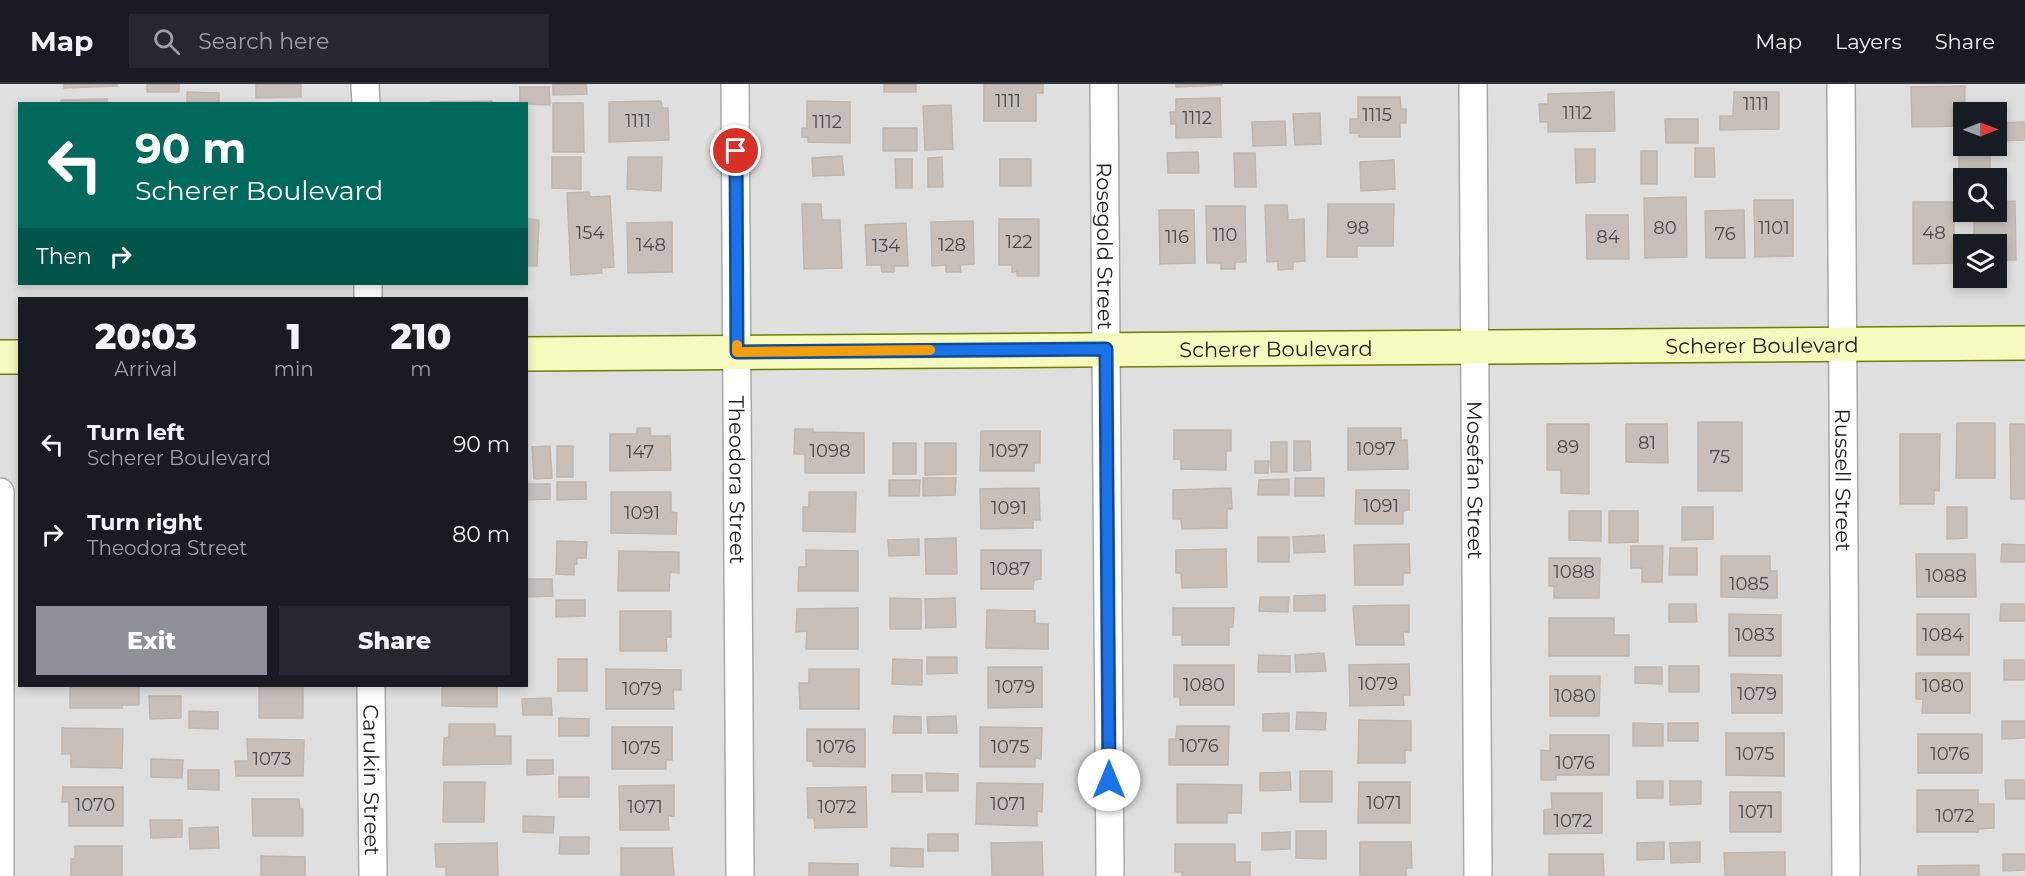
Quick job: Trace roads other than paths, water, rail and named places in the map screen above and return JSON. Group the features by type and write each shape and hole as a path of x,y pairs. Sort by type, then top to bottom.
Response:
{"street":[{"path":"365,84 366,102"},
{"name":"Theodora Street","path":"735,84 740,876"},
{"name":"Rosegold Street","path":"1104,84 1110,876"},
{"name":"Mosefan Street","path":"1473,84 1478,876"},
{"name":"Russell Street","path":"1840,84 1846,876"},
{"name":"Scherer Boulevard","path":"528,354 2025,343"},
{"path":"0,357 18,357"},
{"path":"0,492 0,876"},
{"name":"Carukin Street","path":"371,687 373,876"}]}
